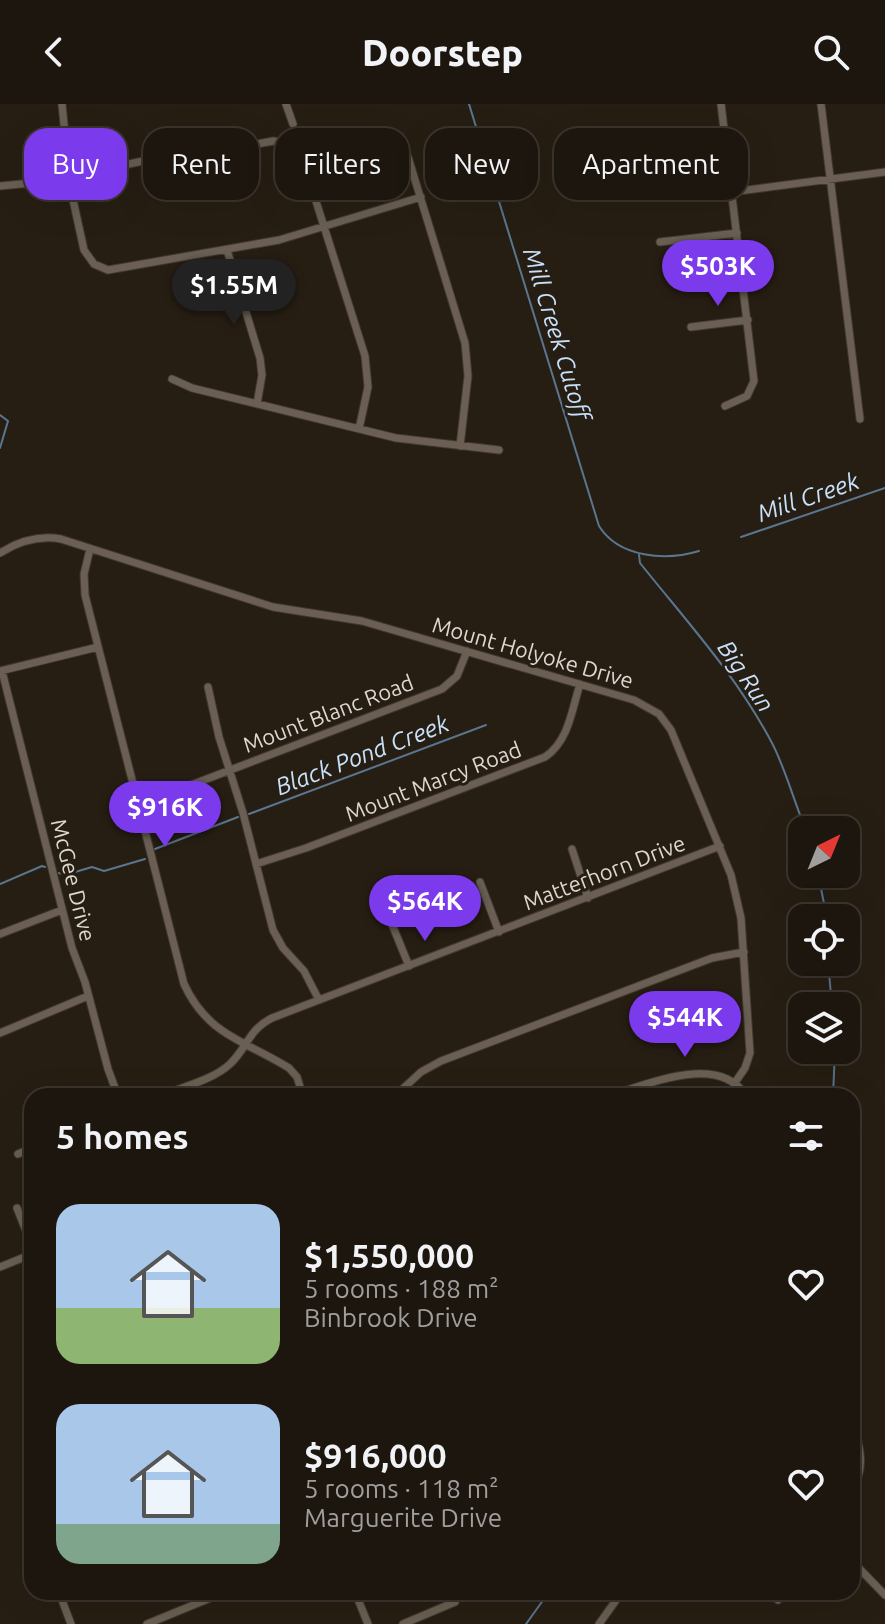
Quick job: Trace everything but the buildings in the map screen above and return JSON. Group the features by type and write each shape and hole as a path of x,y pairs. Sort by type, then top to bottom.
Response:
{"street":[{"path":"62,104 64,128"},
{"path":"286,104 293,124"},
{"path":"721,104 724,128"},
{"path":"821,104 860,419"},
{"path":"127,165 177,154 215,152 273,141 288,142 295,147 302,157 368,371 367,399 359,429"},
{"path":"409,160 465,343 468,376 460,446"},
{"path":"748,190 885,172"},
{"path":"0,186 24,183"},
{"path":"74,200 84,250 90,260 100,268 116,270 227,250 324,227 421,197"},
{"path":"725,406 747,396 753,386 733,200"},
{"path":"660,242 737,233"},
{"path":"227,250 260,358 262,375 257,404"},
{"path":"691,327 748,320"},
{"path":"172,379 192,388 396,438 499,450"},
{"name":"Mount Holyoke Drive","path":"0,553 17,542 56,538 273,607 362,621 645,704 664,719 676,741 720,846 739,905 750,1053 745,1068 734,1084"},
{"path":"90,549 83,587 184,984 209,1021 244,1046 289,1068 297,1077 300,1088"},
{"path":"1,671 98,647"},
{"name":"Mount Blanc Road","path":"136,799 230,770 442,689 457,676 467,651"},
{"name":"McGee Drive","path":"1,671 62,910 116,1088"},
{"name":"Mount Marcy Road","path":"256,864 545,757 555,750 564,734 580,684"},
{"path":"208,687 219,737 275,935 304,971 319,1000"},
{"name":"Matterhorn Drive","path":"179,1088 230,1064 262,1023 720,846"},
{"path":"572,849 588,898"},
{"path":"480,882 499,932"},
{"path":"0,934 62,910"},
{"path":"389,917 409,966"},
{"path":"404,1088 421,1072 441,1061 712,958 744,952"},
{"path":"0,1033 88,996"},
{"path":"637,1088 688,1074 706,1073 738,1088"},
{"path":"18,1154 24,1151"},
{"path":"17,1208 24,1226"},
{"path":"0,1267 24,1257"},
{"path":"860,1450 860,1473"},
{"path":"860,1569 885,1595"},
{"path":"62,1600 71,1624"},
{"path":"147,1624 206,1600"},
{"path":"358,1600 368,1624"},
{"path":"599,1624 616,1600"},
{"path":"403,1624 455,1602"}],"waterway":[{"name":"Mill Creek Cutoff","path":"469,104 599,526 618,545 631,551 658,556 699,551"},
{"name":"Mill Creek","path":"0,415 8,421 0,448"},
{"name":"Mill Creek","path":"741,537 885,488"},
{"name":"Big Run","path":"639,555 640,563 710,650 758,718 777,753 801,816"},
{"name":"Black Pond Creek","path":"249,814 486,725"},
{"name":"Black Pond Creek","path":"155,849 238,817"},
{"name":"Black Pond Creek","path":"59,873 65,875 92,867 104,871 145,859"},
{"name":"Black Pond Creek","path":"0,884 45,867"},
{"name":"Big Run","path":"821,888 824,904"},
{"name":"Big Run","path":"829,976 831,992"},
{"name":"Big Run","path":"833,1088 834,1064"},
{"name":"Big Run","path":"526,1624 543,1600"}]}
